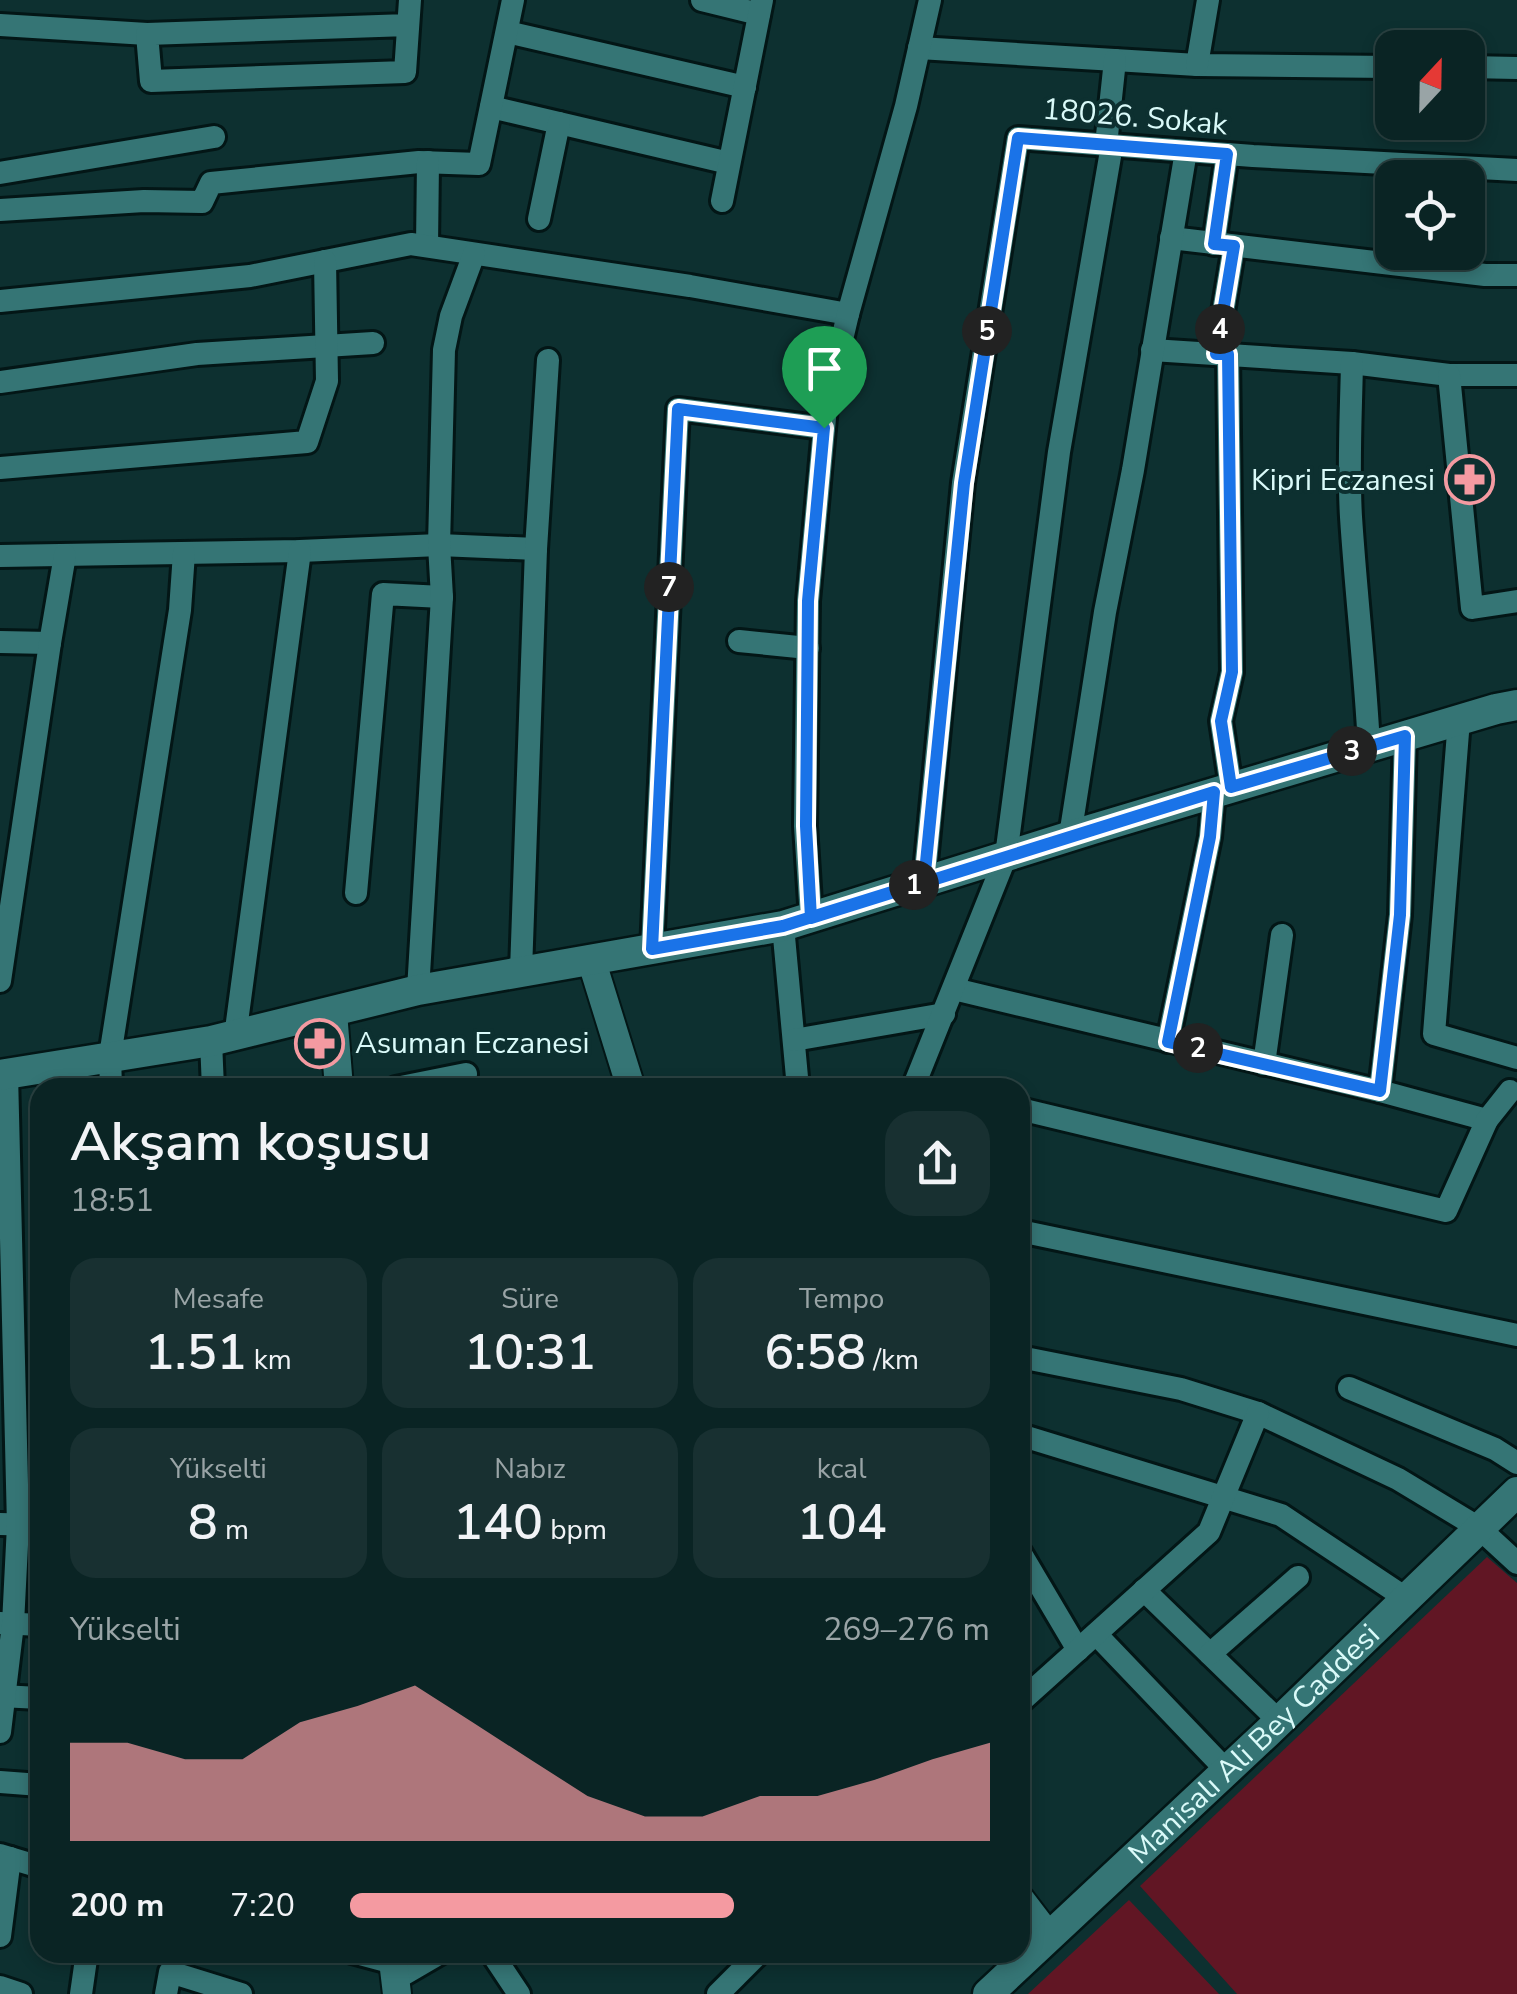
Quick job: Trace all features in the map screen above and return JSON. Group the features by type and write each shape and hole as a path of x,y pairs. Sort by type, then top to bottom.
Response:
{"main road":[{"path":"4,1075 223,1039 418,990 797,922 1222,790 1517,705"},
{"name":"Manisalı Ali Bey Caddesi","path":"1030,1955 1517,1492"},
{"name":"Manisalı Ali Bey Caddesi","path":"988,1994 1021,1963"}],"street":[{"path":"147,34 151,81 404,72 410,0"},
{"path":"0,210 144,201 202,202 211,183 428,162 480,164 513,0"},
{"path":"702,0 761,7 722,201"},
{"path":"797,1078 794,1040 797,922 806,826 808,601 826,407 930,0"},
{"path":"1198,65 1208,0"},
{"path":"0,25 147,34 408,25"},
{"path":"506,32 745,87"},
{"path":"919,48 1198,65 1375,66"},
{"path":"923,1078 1006,856 1059,452 1109,145 1115,60"},
{"path":"1485,67 1517,68"},
{"path":"491,107 729,163"},
{"path":"540,218 559,123"},
{"path":"0,173 214,137"},
{"name":"18026. Sokak","path":"924,882 964,483 1018,138 1517,170"},
{"path":"1070,836 1186,151"},
{"path":"1168,1042 1222,790 1221,721 1232,672 1222,354 1227,154"},
{"path":"426,246 428,162"},
{"path":"1170,238 1485,275 1517,275"},
{"path":"0,301 250,276 411,244 848,314"},
{"path":"418,990 442,597 439,545 444,350 451,316 474,254"},
{"path":"0,468 308,442 327,381 324,261"},
{"path":"0,382 196,354 373,343"},
{"path":"1152,350 1352,363 1448,374 1517,375"},
{"path":"521,971 536,549 548,360"},
{"path":"1352,363 1351,515 1358,626 1365,664 1368,746"},
{"path":"1448,374 1472,608 1517,601"},
{"path":"652,949 678,409 824,428"},
{"path":"0,556 300,552 439,545 536,549"},
{"path":"111,1078 110,1056 180,610 184,552"},
{"path":"216,1078 300,552"},
{"path":"0,981 65,555"},
{"path":"356,893 383,594 442,597"},
{"path":"739,641 808,648"},
{"path":"0,642 50,643"},
{"path":"1459,720 1434,1034 1517,1058"},
{"path":"1380,1091 1400,915 1405,736"},
{"path":"1264,1064 1282,934"},
{"path":"590,959 628,1078"},
{"path":"954,989 1487,1120"},
{"path":"333,1012 338,1078"},
{"path":"794,1040 944,1014"},
{"path":"446,1078 466,1074"},
{"path":"0,1732 6,1624 19,1525 4,1075"},
{"path":"1030,1111 1446,1211 1487,1120 1510,1091"},
{"path":"1030,1232 1517,1336"},
{"path":"1030,1359 1181,1388 1258,1413 1398,1478 1480,1528 1517,1563"},
{"path":"1350,1388 1517,1463"},
{"path":"1030,1693 1209,1532 1258,1413"},
{"path":"1030,1438 1281,1515 1406,1598"},
{"path":"1030,1568 1078,1650"},
{"path":"1210,1654 1298,1577"},
{"path":"1030,1595 1042,1588"},
{"path":"1144,1590 1279,1721"},
{"path":"1096,1634 1227,1770"},
{"path":"2,1697 30,1698"},
{"path":"0,1782 30,1784"},
{"path":"0,1936 5,1856 30,1865"},
{"path":"1030,1911 1050,1936"},
{"path":"82,1994 86,1963"},
{"path":"498,1963 519,1994"},
{"path":"718,1994 749,1963"},
{"path":"166,1994 170,1972 241,1994"},
{"path":"0,1987 20,1994"}],"shaded area":[{"path":"1487,1557 1517,1583 1517,1994 1237,1994 1140,1886"},
{"path":"1129,1900 1219,1994 1028,1994"}],"place":[{"name":"Kipri Eczanesi","path":"1470,480"},
{"name":"Asuman Eczanesi","path":"320,1043"}],"route":[{"path":"824,428 678,409 652,949 783,926 811,918 924,882 964,483 1018,138 1227,154 1214,244 1234,246 1216,354 1228,354 1232,672 1221,721 1231,787 1405,736 1400,915 1380,1091 1168,1042 1210,837 1214,792 811,918 806,826 808,601 824,428"}]}
